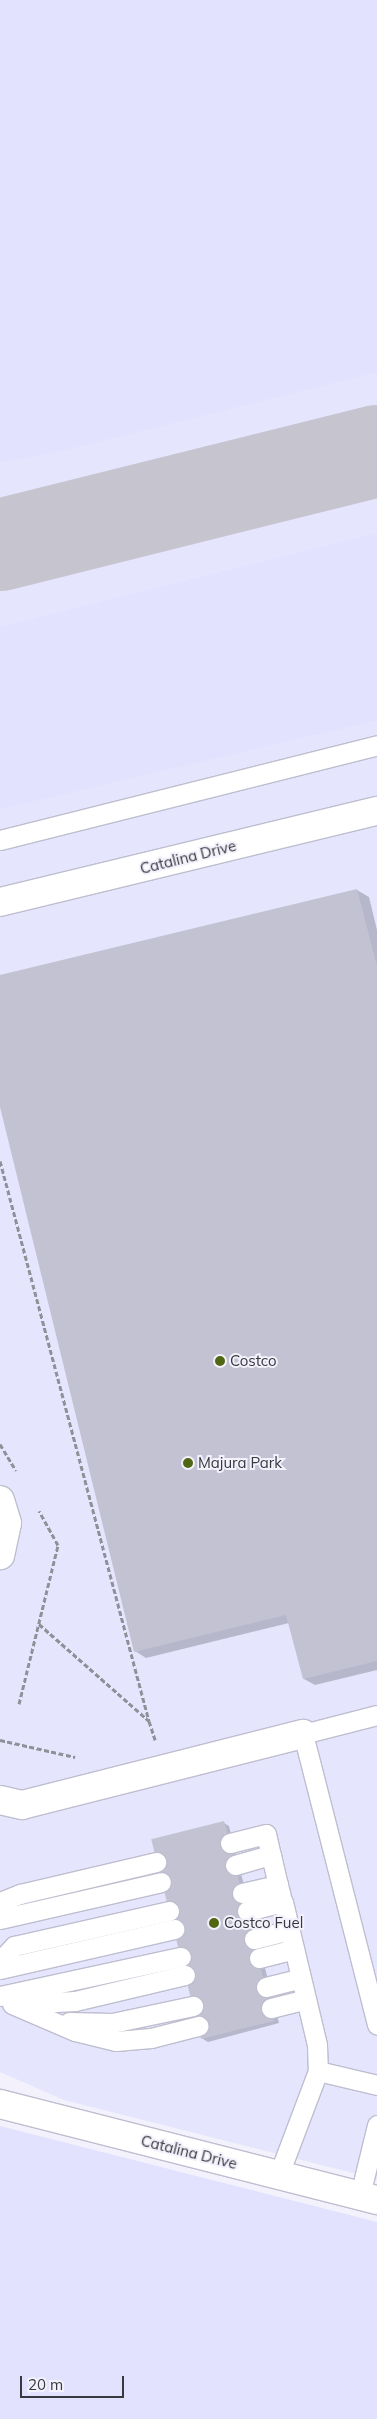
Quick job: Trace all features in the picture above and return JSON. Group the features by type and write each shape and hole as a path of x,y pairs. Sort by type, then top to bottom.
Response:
{"street":[{"name":"Catalina Drive","path":"0,902 377,811"},
{"path":"0,1500 8,1523 0,1555"},
{"path":"0,1800 22,1806 303,1734"},
{"name":"Catalina Drive","path":"0,2104 368,2198"}],"lane":[{"path":"0,840 377,745"},
{"path":"377,1715 303,1734 377,2025"},
{"path":"230,1843 266,1834 317,2045 318,2071 279,2174"},
{"path":"235,1865 271,1855"},
{"path":"0,1902 20,1894 156,1862"},
{"path":"0,1919 161,1882"},
{"path":"242,1893 280,1893"},
{"path":"247,1911 280,1893"},
{"path":"0,1961 14,1946 169,1911"},
{"path":"0,1969 174,1930"},
{"path":"254,1939 290,1930"},
{"path":"259,1958 294,1949"},
{"path":"4,2000 181,1957"},
{"path":"4,2000 75,2001 185,1976"},
{"path":"266,1987 301,1978"},
{"path":"271,2008 306,1999"},
{"path":"4,2000 97,2038 116,2041 151,2038 198,2026"},
{"path":"50,2020 112,2023 193,2006"},
{"path":"318,2071 377,2085"},
{"path":"368,2198 377,2125"}],"path":[{"path":"0,1161 156,1740"},
{"path":"0,1444 19,1477"},
{"path":"19,1704 58,1545 34,1503"},
{"path":"39,1624 150,1720"},
{"path":"0,1740 72,1757"}],"shaded area":[{"name":"Majura Park","path":"0,0 377,0 377,2179 64,2100 0,2072"},
{"path":"0,0 377,0 377,372 60,451 0,462"},
{"path":"377,533 377,720 0,809 0,627"},
{"path":"0,2126 377,2222 377,2419 0,2419"}],"building":[{"name":"Costco","path":"357,889 377,966 377,1661 303,1679 286,1615 134,1652 0,1107 0,975"},
{"path":"224,1821 274,2021 201,2039 151,1839"}],"taxiway":[{"path":"0,545 377,451"}],"place":[{"name":"Costco","path":"220,1361"},
{"name":"Majura Park","path":"188,1463"},
{"name":"Costco Fuel","path":"214,1923"}]}
